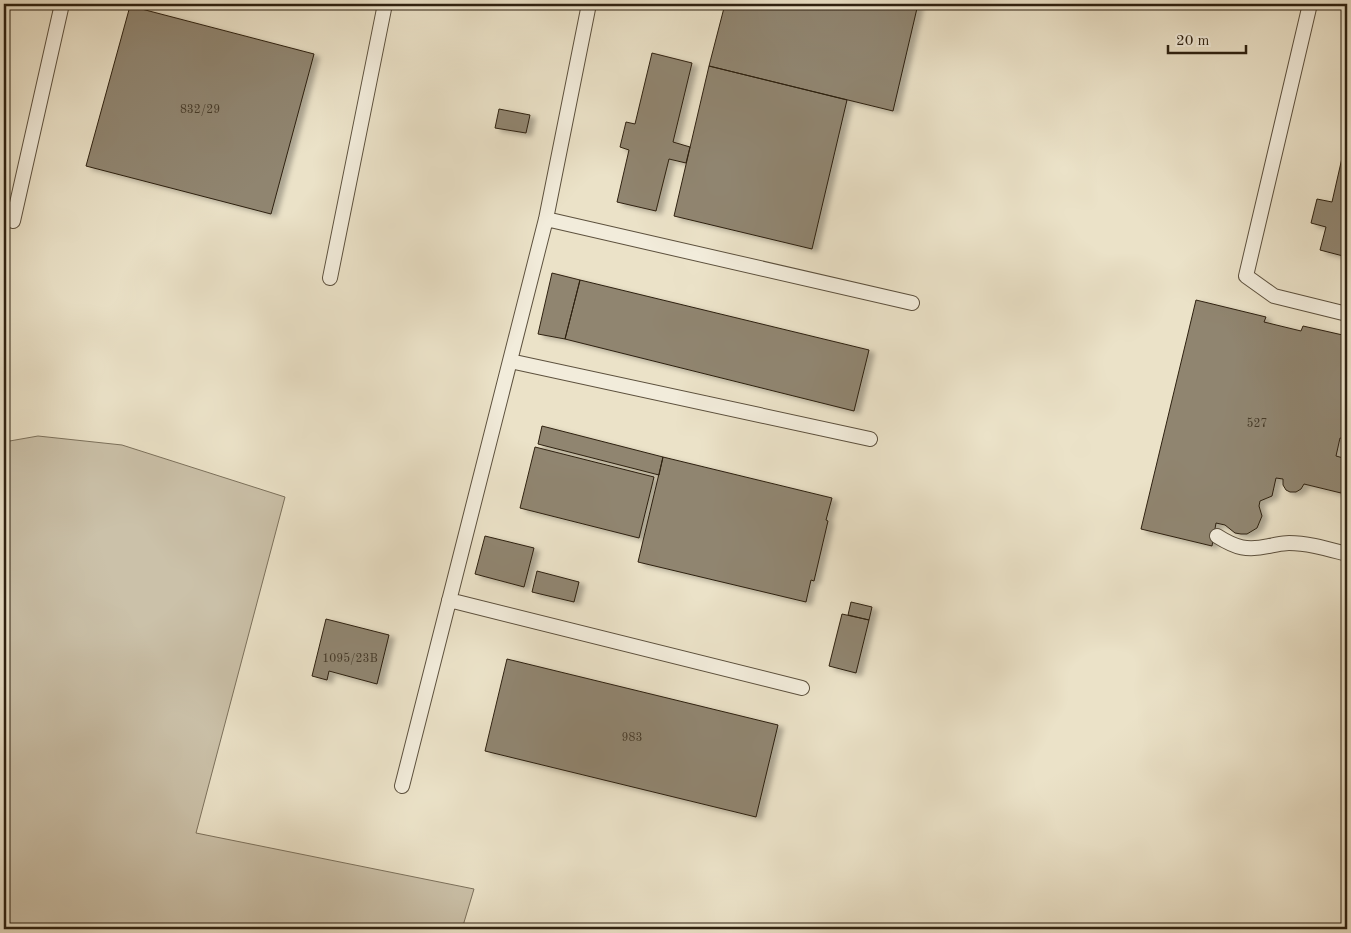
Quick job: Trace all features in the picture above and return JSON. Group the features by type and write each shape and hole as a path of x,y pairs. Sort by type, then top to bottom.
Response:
{"lane":[{"path":"13,221 62,4"},
{"path":"330,278 385,4"},
{"path":"402,786 546,218 589,4"},
{"path":"1310,4 1246,276 1274,296 1347,314"},
{"path":"546,218 912,303"},
{"path":"510,362 870,438"},
{"path":"1217,536 1231,545 1244,549 1287,543 1308,545 1347,554"},
{"path":"449,600 802,688"}],"shaded area":[{"path":"38,436 122,445 285,497 196,833 474,889 462,929 4,929 4,442"}],"building":[{"path":"725,4 918,4 893,111 709,66"},
{"path":"130,6 314,54 271,214 86,166"},
{"path":"652,53 692,63 673,142 690,147 686,163 669,159 656,211 617,202 629,150 620,147 626,122 635,124"},
{"path":"709,66 847,100 812,249 674,216"},
{"path":"499,109 530,115 526,133 495,128"},
{"path":"1347,136 1347,257 1320,250 1326,227 1311,223 1317,199 1332,202"},
{"path":"552,273 580,280 565,339 538,334"},
{"path":"580,280 869,350 854,411 565,339"},
{"path":"1196,300 1266,317 1264,322 1301,331 1303,326 1347,336 1347,439 1340,438 1336,456 1347,459 1341,493 1304,484 1296,492 1290,492 1283,485 1283,479 1276,478 1272,496 1260,501 1259,506 1262,516 1257,528 1247,534 1241,534 1235,533 1225,525 1216,523 1212,546 1141,529"},
{"path":"542,426 663,457 659,475 538,444"},
{"path":"535,447 654,477 639,538 520,508"},
{"path":"663,457 832,498 814,581 811,580 806,602 638,562"},
{"path":"485,536 534,548 524,587 475,574"},
{"path":"537,571 579,582 574,602 532,592"},
{"path":"851,602 872,607 869,620 848,615"},
{"path":"842,614 869,620 856,673 829,666"},
{"path":"326,619 389,635 377,684 329,671 327,680 312,676"},
{"path":"507,659 778,725 756,817 485,751"}]}
